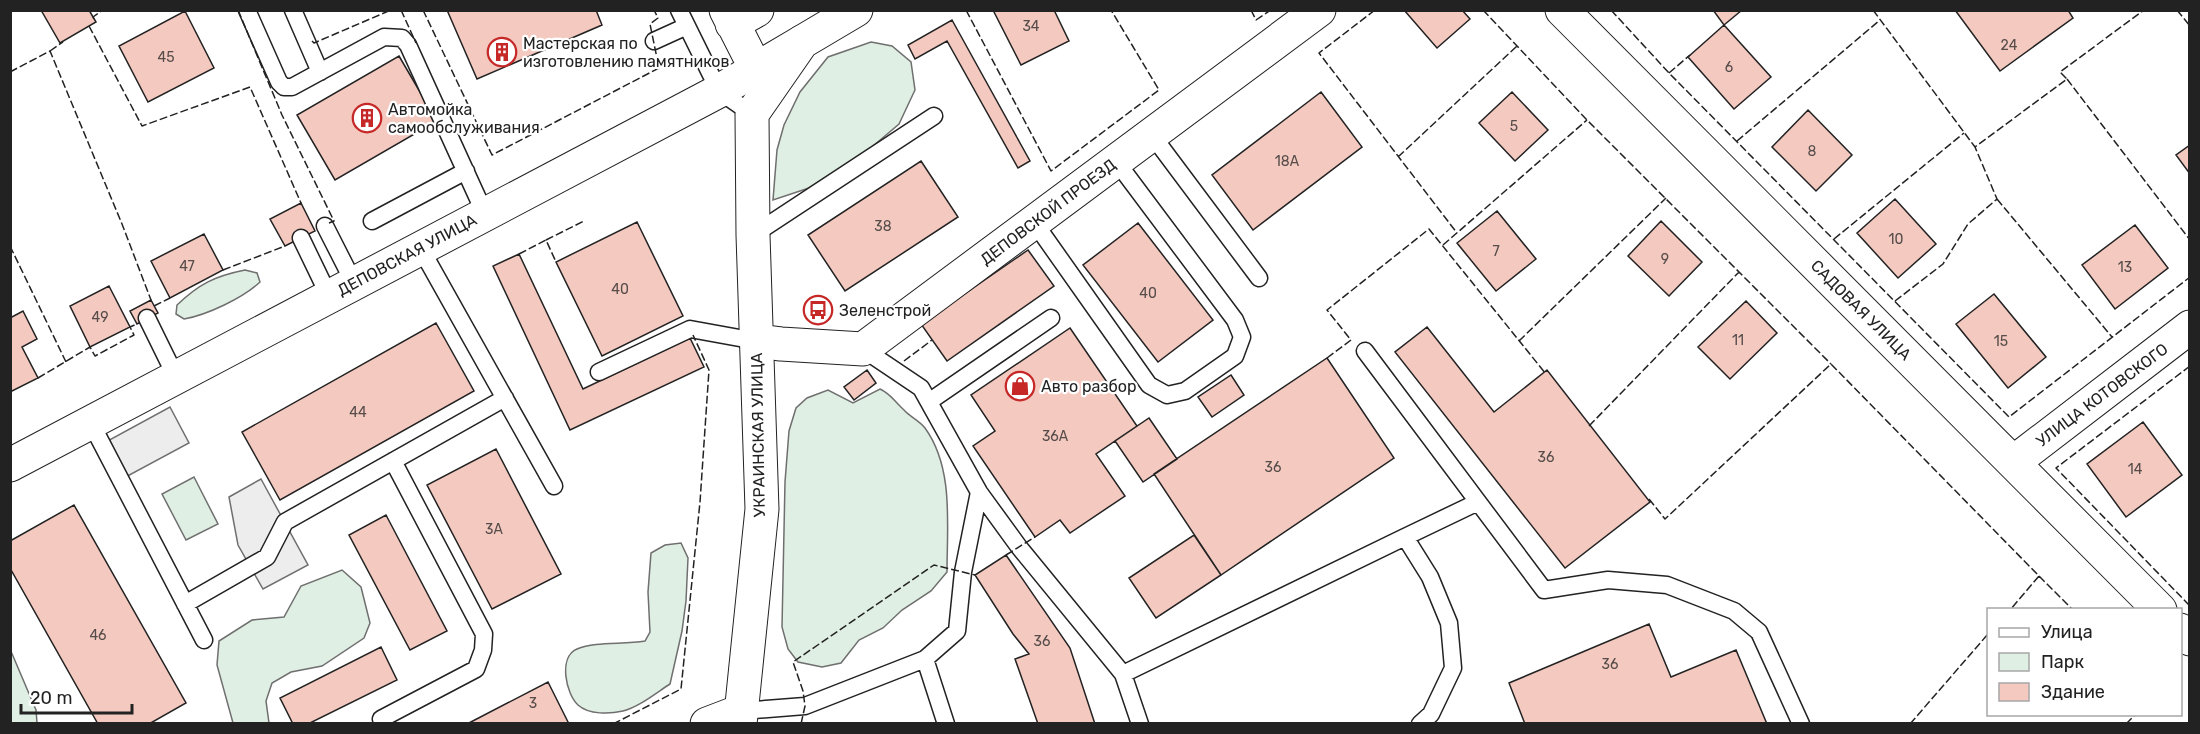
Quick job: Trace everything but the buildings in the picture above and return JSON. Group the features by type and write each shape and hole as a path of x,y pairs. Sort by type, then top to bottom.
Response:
{"street":[{"name":"ДЕПОВСКАЯ УЛИЦА","path":"10,465 719,91 856,10"},
{"name":"ДЕПОВСКОЙ ПРОЕЗД","path":"863,349 1319,10"},
{"name":"САДОВАЯ УЛИЦА","path":"1562,10 2159,608"},
{"path":"738,15 756,69"},
{"name":"ДЕПОВСКАЯ УЛИЦА","path":"752,114 802,42"},
{"name":"УКРАИНСКАЯ УЛИЦА","path":"741,717 762,509 753,235 752,114"},
{"name":"УЛИЦА КОТОВСКОГО","path":"2014,462 2190,327"},
{"path":"756,341 863,349"},
{"path":"706,723 741,717"}],"lane":[{"path":"247,10 279,82 284,87 292,87 384,37 402,38 408,45 485,214"},
{"path":"293,10 320,72"},
{"path":"679,10 719,91 752,114"},
{"path":"654,41 687,26"},
{"path":"753,235 934,116"},
{"path":"1152,135 1259,278"},
{"path":"1034,222 1149,385 1167,395 1185,391 1235,356 1242,337 1235,320 1116,161"},
{"path":"372,221 466,171"},
{"path":"325,226 342,290"},
{"path":"301,238 342,290"},
{"path":"421,249 554,486"},
{"path":"147,318 176,377"},
{"path":"930,401 1051,318"},
{"path":"599,372 690,329 756,341"},
{"path":"863,349 921,388 979,492 1019,547 1123,674 1140,723"},
{"path":"1365,351 1544,590 1608,580 1667,585 1734,611 1759,632 1801,723"},
{"path":"185,604 267,557 285,522 505,398"},
{"path":"91,423 204,640"},
{"path":"381,719 407,716 476,669 483,650 484,634 393,461"},
{"path":"741,717 805,706 925,659 957,631 963,572 979,492"},
{"path":"1123,674 1478,502"},
{"path":"1405,537 1430,577 1449,623 1453,668 1431,714 1420,723"},
{"path":"925,659 946,723"}],"green space":[{"path":"871,42 892,46 911,62 915,90 899,124 866,152 809,188 773,200 777,150 784,125 800,92 828,57"},
{"path":"245,270 257,273 260,282 244,294 224,305 193,317 184,319 176,314 177,305 200,286 216,278"},
{"path":"880,389 925,428 941,461 947,497 947,572 931,591 902,610 883,628 859,640 841,663 822,667 798,662 788,649 782,627 785,482 789,431 796,408 807,398 828,390 853,403"},
{"path":"194,477 218,524 186,540 162,494"},
{"path":"681,543 688,558 686,601 670,684 641,703 623,711 600,713 588,711 578,705 570,693 566,676 567,660 577,649 593,645 645,641 650,632 648,592 651,553 665,545"},
{"path":"342,570 361,587 370,623 364,638 322,666 291,672 272,683 266,701 269,723 233,723 217,665 219,641 252,620 284,617 301,586"},
{"path":"10,649 36,710 37,723 11,723"}],"shaded area":[{"path":"170,407 189,443 122,479 102,444"},
{"path":"261,479 308,565 263,589 238,545 229,497"}],"fence":[{"path":"94,19 93,17 103,10"},
{"path":"238,10 282,115 334,221 329,223"},
{"path":"312,41 314,43 391,10"},
{"path":"401,10 416,43"},
{"path":"423,10 492,155 659,68 650,24 658,18 654,10"},
{"path":"966,10 1051,171 1159,90 1111,10"},
{"path":"1251,10 1256,20 1271,10"},
{"path":"1375,10 1319,53 1457,233"},
{"path":"1483,10 1587,120 1831,364"},
{"path":"1611,10 1669,73 2009,417 2190,277"},
{"path":"1873,10 1975,147 2067,79 2060,72 2144,10"},
{"path":"2177,10 2190,26"},
{"path":"1737,141 1880,20"},
{"path":"89,26 142,126 250,87 301,203"},
{"path":"50,51 63,42"},
{"path":"1398,157 1517,46"},
{"path":"10,72 50,51 151,300"},
{"path":"1669,73 1690,55"},
{"path":"2067,79 2190,240"},
{"path":"1443,245 1587,120"},
{"path":"1834,239 1964,133"},
{"path":"1895,301 1943,264 1968,224 1997,199 1975,147"},
{"path":"1519,341 1666,198"},
{"path":"1997,199 2112,337"},
{"path":"546,240 584,221"},
{"path":"1327,358 1351,340 1327,310 1429,229 1546,374"},
{"path":"519,254 546,240 556,262"},
{"path":"10,246 66,362"},
{"path":"223,270 285,246"},
{"path":"1589,426 1739,272"},
{"path":"154,306 170,298"},
{"path":"38,378 90,347 95,356 134,335 130,327 137,324"},
{"path":"613,724 681,689 700,502 709,370 693,335"},
{"path":"904,361 932,340"},
{"path":"1649,499 1665,519 1831,364 2039,576 2012,608"},
{"path":"2190,366 2056,468 2190,606"},
{"path":"1006,555 1035,537"},
{"path":"801,724 805,706 803,691 793,662 934,565 975,575"},
{"path":"2039,576 2071,608"},
{"path":"1910,724 1987,635"},
{"path":"2126,724 2134,716"}],"place":[{"name":"Мастерская по изготовлению памятников","path":"502,52"},
{"name":"Автомойка самообслуживания","path":"367,118"},
{"name":"Зеленстрой","path":"818,310"},
{"name":"Авто разбор","path":"1020,386"}]}
